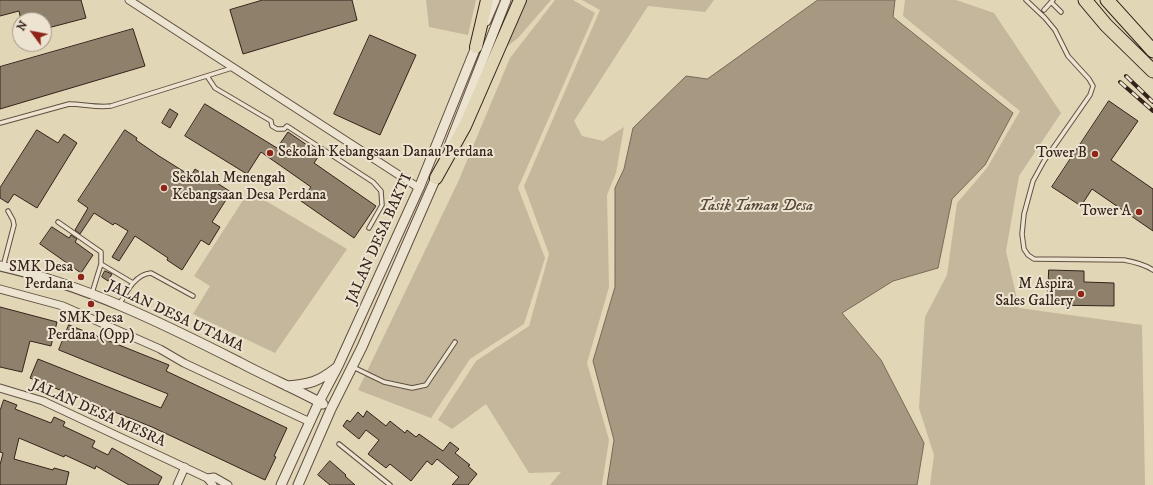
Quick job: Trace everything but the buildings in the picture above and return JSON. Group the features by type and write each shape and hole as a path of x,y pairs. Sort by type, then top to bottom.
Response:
{"highway":[{"path":"476,47 487,0"},
{"path":"436,178 465,126 520,0"},
{"path":"1084,0 1106,25 1153,71"},
{"path":"1107,0 1151,48"}],"street":[{"path":"129,0 419,188"},
{"name":"JALAN DESA BAKTI","path":"281,485 319,402 338,366 419,188 495,0"},
{"name":"JALAN DESA BAKTI","path":"298,485 331,409 362,347 436,178 506,0"},
{"name":"JALAN DESA UTAMA","path":"1,266 50,279 119,304 331,409"},
{"path":"0,289 63,306 160,349 184,363 310,422"},
{"path":"287,386 316,382 338,366"},
{"name":"JALAN DESA MESRA","path":"0,388 43,401 185,467 207,478 213,485"},
{"path":"177,485 185,467"},
{"name":"JALAN DESA MESRA","path":"207,478 214,477 228,485"}],"lane":[{"path":"1026,0 1055,30 1068,56 1089,79 1093,86 1087,100 1044,161 1033,181 1024,214 1022,234 1024,249 1028,255 1034,259 1124,260 1146,265 1153,270"},
{"path":"1044,10 1052,1 1060,12"},
{"path":"0,123 69,104 102,107 111,106 233,68"},
{"path":"208,76 215,88 271,121 272,126 277,129 284,129 286,126 373,182 381,191 382,205 369,228"},
{"path":"1,266 14,225 8,211"},
{"path":"58,222 99,249 102,254 101,264 92,294"},
{"path":"101,264 133,283"},
{"path":"119,304 133,283 145,274 151,273 193,296"},
{"path":"352,367 384,382 412,388 426,384 455,342"},
{"path":"339,444 390,485"}],"shaded area":[{"path":"426,0 476,0 468,35 429,27"},
{"path":"527,0 551,0 518,38 505,48"},
{"path":"555,0 573,0 595,13 518,188 545,258 524,324 470,359 431,418 358,390 458,182 510,58"},
{"path":"582,0 714,0 705,12 648,6 574,121 582,136 603,141 624,127 616,173 607,195 609,287 587,363 609,440 602,485 550,485 561,472 529,473 486,404 452,429 438,420 476,361 529,326 549,254 524,186 600,10"},
{"path":"905,0 956,0 994,13 1061,113 1019,176 1006,251 1019,308 1142,325 1145,485 930,485 934,455 919,408 925,317 947,275 957,203 987,168 1020,111 903,16"},
{"path":"249,191 347,249 275,353 193,314 210,286 194,276"}],"water":[{"name":"Tasik Taman Desa","path":"818,0 895,0 893,17 1013,113 985,165 952,199 938,268 893,281 842,313 881,360 924,443 917,485 607,485 614,440 593,361 615,287 615,188 624,169 633,128 686,76 707,79"}],"railway":[{"path":"1126,76 1153,102"},
{"path":"1120,82 1153,111"}],"place":[{"name":"Sekolah Kebangsaan Danau Perdana","path":"270,153"},
{"name":"Tower B","path":"1095,154"},
{"name":"Sekolah Menengah Kebangsaan Desa Perdana","path":"164,188"},
{"name":"Tower A","path":"1139,212"},
{"name":"SMK Desa Perdana","path":"81,277"},
{"name":"M Aspira Sales Gallery","path":"1081,294"},
{"name":"SMK Desa Perdana (Opp)","path":"91,304"}]}
